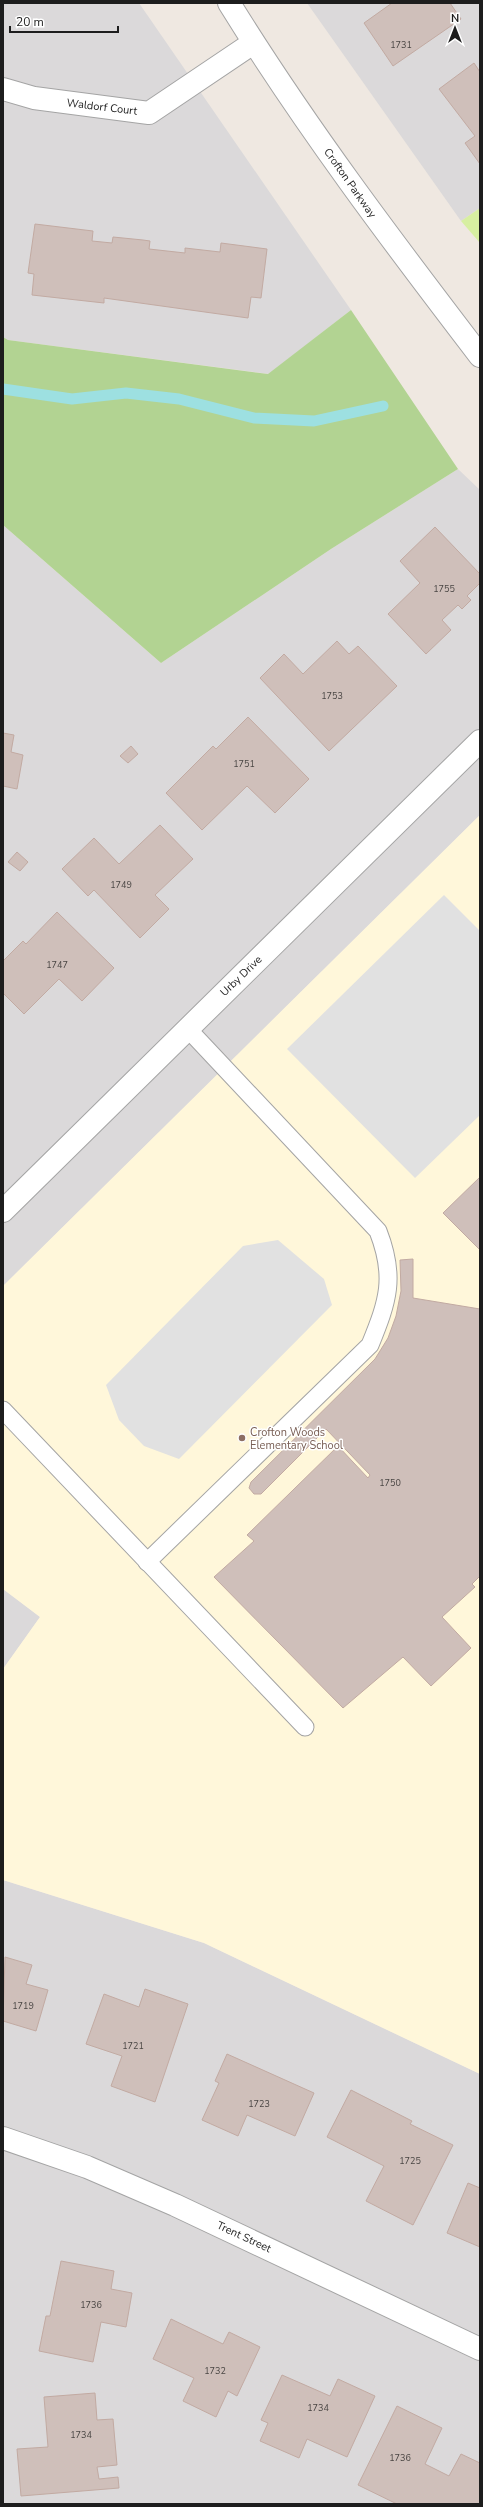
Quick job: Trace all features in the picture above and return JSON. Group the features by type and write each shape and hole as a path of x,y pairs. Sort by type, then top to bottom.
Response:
{"street":[{"name":"Crofton Parkway","path":"229,3 253,43 364,206 480,356"},
{"name":"Waldorf Court","path":"3,89 34,98 149,113 253,43"},
{"name":"Urby Drive","path":"3,1211 187,1028 480,741"},
{"name":"Trent Street","path":"3,2138 87,2167 175,2205 480,2349"}],"lane":[{"path":"147,1562 370,1345 383,1313 388,1282 387,1256 378,1232 187,1028"},
{"path":"3,1410 305,1727"}],"shaded area":[{"path":"3,3 139,3 351,310 269,374 8,340 3,337"},
{"path":"307,3 480,3 480,208 461,221"},
{"path":"458,469 480,490 480,815 3,1286 3,525 161,663 331,549"},
{"name":"Crofton Woods Elementary School","path":"480,815 480,2074 204,1943 3,1880 3,1669 40,1617 3,1589 3,1286"},
{"path":"444,895 480,931 480,1115 415,1178 287,1049"},
{"path":"278,1240 324,1279 332,1305 179,1459 144,1446 119,1420 106,1385 243,1246"},
{"path":"3,1589 40,1617 3,1669"},
{"path":"3,1880 204,1943 480,2074 480,2504 3,2504"}],"green space":[{"path":"480,208 480,243 461,221"},
{"path":"351,310 458,469 331,549 161,663 3,525 3,337 8,340 268,374"}],"building":[{"path":"392,3 450,3 461,19 393,66 364,23"},
{"path":"474,63 480,72 480,164 465,143 475,136 439,89"},
{"path":"35,224 93,231 92,241 112,243 113,237 143,240 150,241 149,249 185,253 185,248 220,252 221,243 267,249 261,298 251,297 248,318 104,298 104,303 32,295 34,274 28,273"},
{"path":"435,527 480,574 480,583 467,596 471,600 462,609 458,605 442,620 451,630 426,654 388,614 420,583 400,561"},
{"path":"337,641 349,654 358,646 397,686 329,751 260,678 284,654 303,674"},
{"path":"248,717 309,779 275,813 247,786 202,830 166,793 213,746 216,749"},
{"path":"3,733 14,735 11,752 23,755 17,789 3,786"},
{"path":"131,746 138,754 128,763 120,756"},
{"path":"160,825 193,859 155,895 169,909 140,938 94,890 88,896 62,869 94,838 119,864"},
{"path":"17,852 28,862 20,871 8,862"},
{"path":"57,912 114,968 82,1001 59,979 24,1014 3,993 3,961 23,941 26,944"},
{"path":"480,1177 480,1250 443,1213"},
{"path":"413,1259 413,1298 480,1309 480,1576 472,1584 475,1587 442,1617 471,1648 431,1686 403,1657 343,1708 214,1577 254,1541 247,1535 338,1446 368,1478 370,1475 326,1429 261,1494 254,1494 249,1488 251,1482 375,1359 388,1338 396,1316 401,1291 400,1260"},
{"path":"5,1957 32,1965 26,1984 48,1990 36,2031 3,2021"},
{"path":"145,1989 188,2004 155,2102 111,2086 122,2056 86,2044 104,1994 139,2007"},
{"path":"227,2054 314,2093 295,2136 247,2115 238,2136 202,2120 219,2083 215,2081"},
{"path":"351,2090 412,2121 410,2124 453,2145 413,2225 366,2201 384,2166 327,2137"},
{"path":"468,2183 480,2188 480,2247 447,2233"},
{"path":"61,2261 114,2271 111,2289 132,2293 126,2327 101,2322 93,2362 39,2351 46,2316 50,2316"},
{"path":"171,2319 223,2344 229,2332 260,2347 237,2396 228,2391 216,2417 183,2401 194,2378 153,2359"},
{"path":"282,2375 330,2396 338,2379 375,2396 347,2457 307,2439 299,2458 260,2441 268,2423 261,2420"},
{"path":"95,2393 97,2420 113,2419 117,2465 97,2467 99,2479 118,2477 119,2488 21,2496 17,2449 48,2447 44,2397"},
{"path":"397,2406 442,2428 425,2464 449,2476 461,2454 480,2463 480,2504 397,2504 358,2485"}],"waterway":[{"path":"3,389 72,399 126,393 179,399 254,418 314,421 383,406"}],"place":[{"name":"Crofton Woods Elementary School","path":"242,1438"}]}
